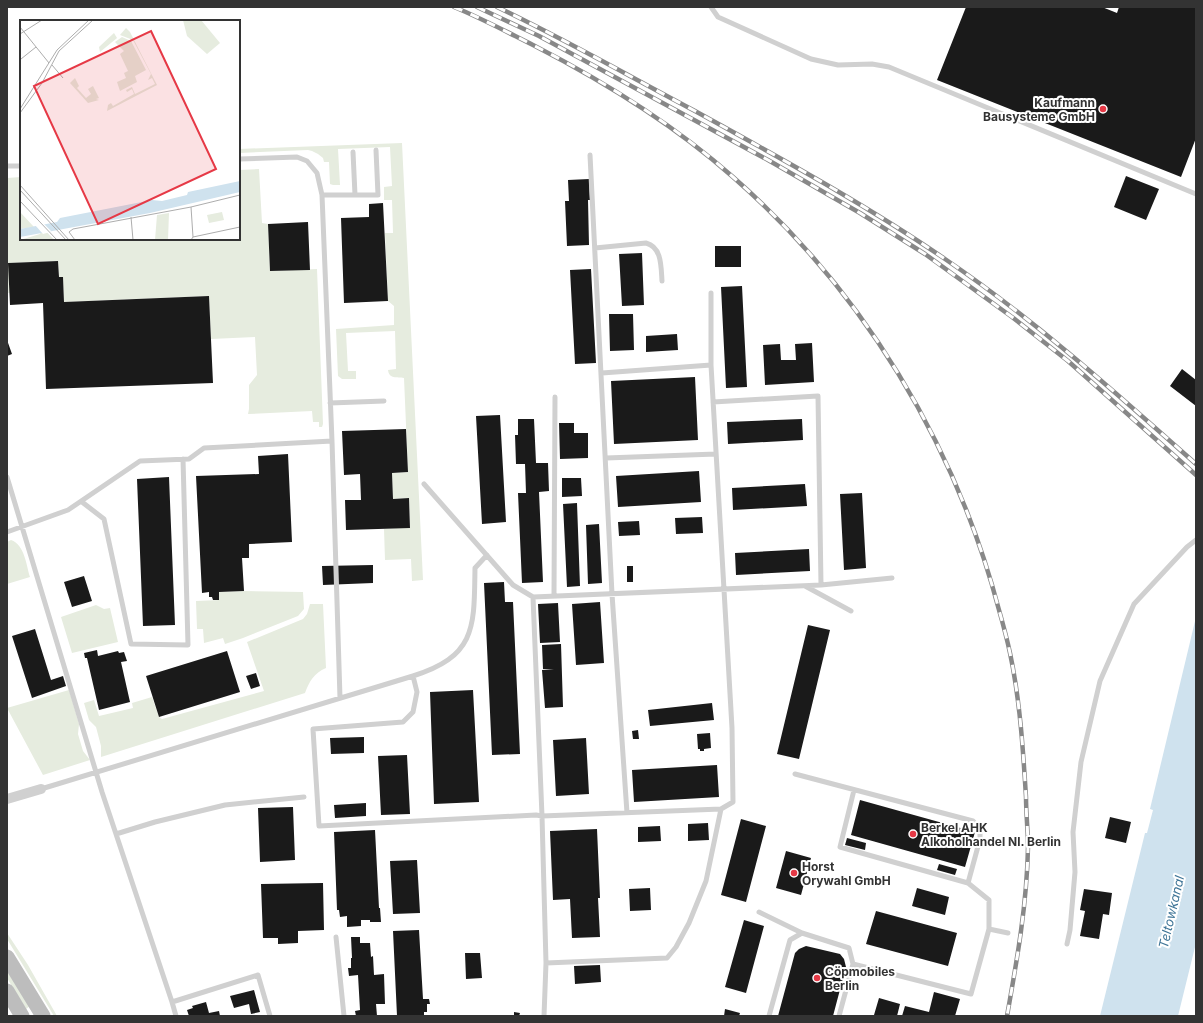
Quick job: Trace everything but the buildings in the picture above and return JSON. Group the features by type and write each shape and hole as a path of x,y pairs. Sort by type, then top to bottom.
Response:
{"main road":[{"path":"7,957 31,1013"},
{"path":"7,990 31,1013"}],"street":[{"path":"7,800 41,789"}],"lane":[{"path":"711,7 718,17 811,59 838,65 872,64 889,67 1196,194"},
{"path":"322,195 378,195 376,150"},
{"path":"353,152 355,195"},
{"path":"590,155 612,594 627,813"},
{"path":"240,158 297,157 307,161 317,173 322,195 340,698"},
{"path":"7,166 20,166"},
{"path":"595,248 646,243 650,244 655,248 659,256 662,281"},
{"path":"413,676 417,692 414,712 403,722 313,729 319,826 536,815 722,809 733,802 732,728 711,365 711,293"},
{"path":"602,373 711,365"},
{"path":"713,402 818,396 821,585"},
{"path":"554,596 555,397"},
{"path":"330,403 384,401"},
{"path":"7,532 23,528 68,510 82,502 140,461 190,459 204,448 332,442"},
{"path":"606,458 716,454"},
{"path":"82,502 104,519 131,644 188,645 183,459"},
{"path":"7,477 96,772 176,1016"},
{"path":"424,484 513,585 533,597 804,586 892,578"},
{"path":"1067,944 1070,930 1075,872 1073,832 1081,762 1100,681 1134,604 1187,547 1196,540"},
{"path":"41,789 413,676 447,661 464,645 470,633 473,618 475,568 487,555"},
{"path":"804,586 851,611"},
{"path":"533,597 546,962 544,1016"},
{"path":"795,774 973,821 980,828 980,838 968,883"},
{"path":"854,790 840,847 968,883 989,900 988,929 971,994 854,964"},
{"path":"116,834 156,822 225,805 304,797"},
{"path":"546,962 667,958 676,946 689,923 706,881 722,809"},
{"path":"759,912 802,933 849,948 854,964 839,1016"},
{"path":"988,929 1008,933"},
{"path":"769,1016 790,940 802,933"},
{"path":"336,937 344,1016"},
{"path":"172,1002 258,975 270,1016"}],"shaded area":[{"path":"402,143 423,580 412,581 411,559 385,560 384,529 410,527 409,498 393,499 392,473 408,472 404,378 390,375 388,370 396,369 395,331 346,333 348,371 356,371 356,379 342,379 338,376 336,329 394,325 394,306 388,301 385,233 393,233 392,200 384,200 384,187 392,186 390,147 338,149 340,185 330,184 329,162 324,162 323,158 312,151 240,153 240,149"},
{"path":"259,169 262,223 268,224 270,271 317,269 322,427 319,427 319,422 313,422 312,411 248,414 249,385 257,375 255,337 211,339 209,296 64,302 63,277 59,277 58,261 9,263 10,293 7,293 7,178 20,177 20,240 240,240 240,170"},
{"path":"11,540 19,546 22,551 30,577 7,584 7,542"},
{"path":"219,592 303,592 304,609 298,616 243,638 225,644 223,638 204,643 203,629 197,629 196,601 219,600"},
{"path":"310,604 323,604 326,668 318,672 312,678 305,693 101,757 101,746 96,727 89,720 84,703 94,700 99,716 133,708 132,703 152,697 159,717 162,719 264,691 247,642 303,619 307,614"},
{"path":"96,605 104,609 110,608 118,642 72,653 61,617"},
{"path":"69,690 79,724 78,734 83,751 90,760 43,775 7,708"},
{"path":"7,933 28,965 57,1016 54,1016 7,939"},
{"path":"7,971 30,1006 26,1009 7,978"}],"water":[{"name":"Teltowkanal","path":"1196,617 1196,943 1178,1016 1100,1016 1145,833 1147,833 1153,810 1150,809"}],"railway":[{"path":"454,7 484,20 560,59 612,89 662,121 710,157 733,177 780,221 823,269 863,320 898,374 930,430 957,488 980,548 1008,642 1019,707 1026,797 1028,841 1027,868 1021,932 1007,1016"},
{"path":"477,7 539,36 768,160 860,213 925,254 1012,317 1068,361 1196,475"},
{"path":"497,7 572,45 759,146 853,200 915,239 978,282 1043,332 1074,357 1196,464"}],"place":[{"name":"Kaufmann Bausysteme GmbH","path":"1103,109"},
{"name":"Berkel AHK Alkoholhandel Nl. Berlin","path":"913,834"},
{"name":"Horst Orywahl GmbH","path":"794,873"},
{"name":"Cöpmobiles Berlin","path":"817,978"}]}
